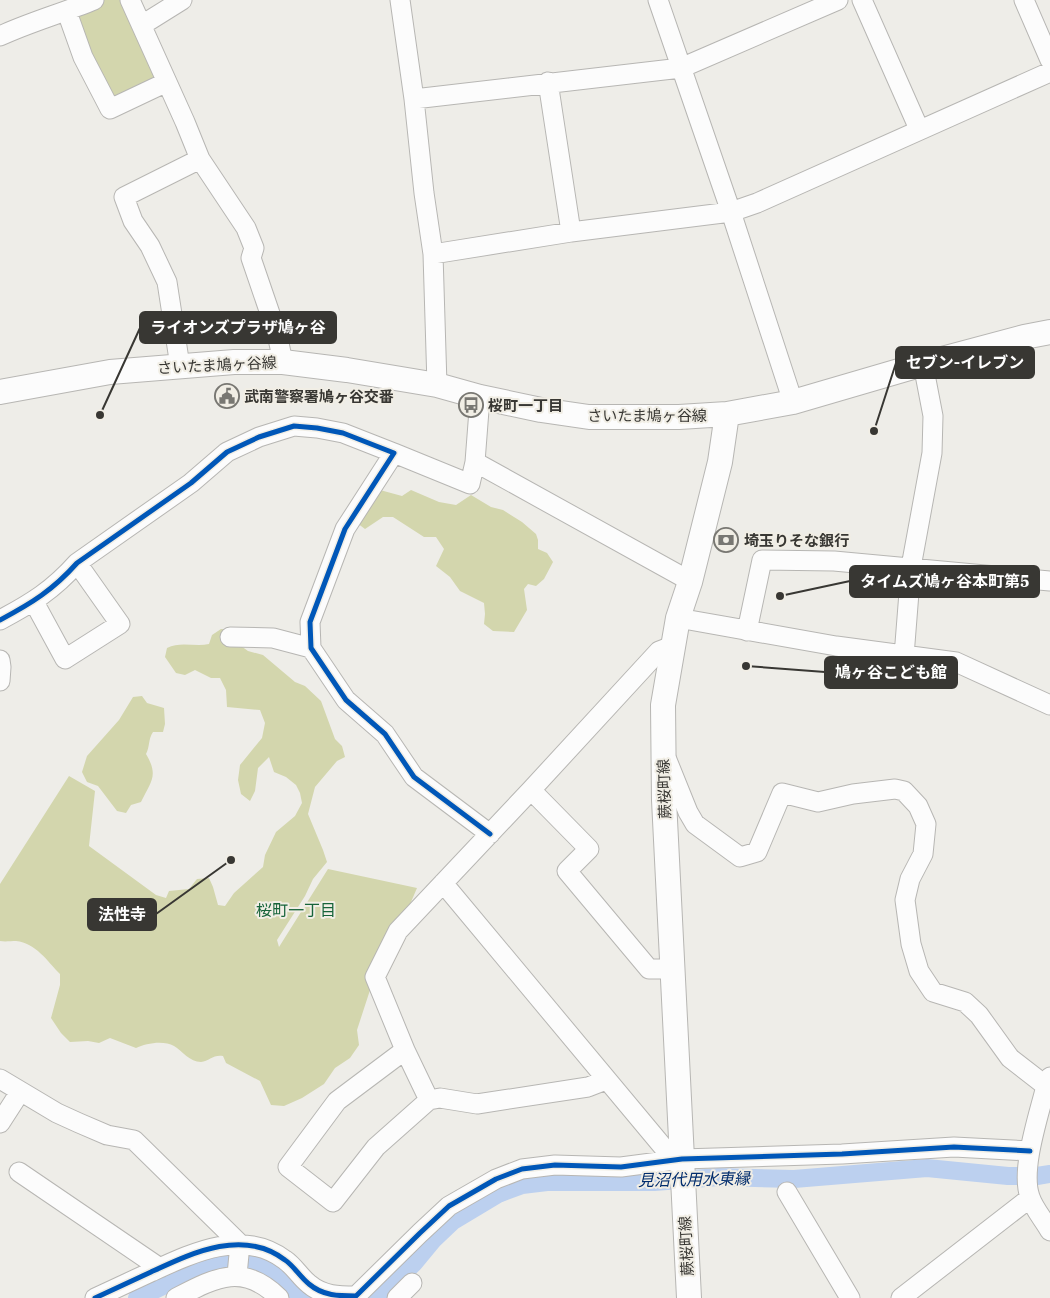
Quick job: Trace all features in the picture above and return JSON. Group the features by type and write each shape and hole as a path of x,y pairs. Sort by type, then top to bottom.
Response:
{"main road":[{"name":"さいたま鳩ヶ谷線","path":"0,392 110,372 234,362 283,362 347,370 437,385 480,397 541,410 589,417 679,417 727,414 793,402 924,364 1024,337 1050,332"},
{"name":"蕨桜町線","path":"689,1298 681,1171 663,749 663,705 678,618 690,581 720,462 727,414"}],"street":[{"path":"0,36 14,29 67,12 94,0"},
{"path":"130,0 200,159 246,228 254,248 251,258 277,334 283,362"},
{"path":"142,25 182,0"},
{"path":"400,0 433,254 437,385"},
{"path":"658,0 731,212 793,402"},
{"path":"414,99 681,68 838,0"},
{"path":"862,0 919,129"},
{"path":"1024,0 1050,60"},
{"path":"67,12 83,57 110,109 167,82"},
{"path":"433,254 571,232 731,212 757,203 1050,72"},
{"path":"548,82 571,232"},
{"path":"180,366 167,282 150,246 133,221 124,197 200,159"},
{"path":"904,656 911,567 932,452 933,416 924,364"},
{"path":"0,620 34,602 63,579 78,563 191,483 227,452 259,437 294,426 343,433 470,484 475,462 480,397"},
{"path":"394,453 345,529 310,622 311,648 346,700 385,734 414,776 490,834"},
{"path":"475,462 690,581"},
{"path":"747,631 762,560 834,561 1050,581"},
{"path":"34,602 65,659 120,624 78,563"},
{"path":"678,618 836,646 956,662 1050,704"},
{"path":"230,637 273,638 311,648"},
{"path":"430,1100 405,1050 375,977 398,931 658,652 672,646"},
{"path":"0,660 0,681"},
{"path":"663,749 688,812 695,824 740,857 757,852 782,793 818,802 853,794 895,789 904,791 918,806 926,824 923,854 910,879 905,900 911,944 919,971 933,992 965,1002 979,1015 1010,1058 1048,1082 1029,1175 1050,1231"},
{"path":"531,790 588,849 567,871 649,969 673,969"},
{"path":"442,883 681,1171"},
{"path":"405,1050 337,1101 288,1167 334,1202 376,1147 430,1100 440,1098 477,1104 588,1088 606,1080"},
{"path":"0,1079 57,1113 107,1136 134,1140 240,1244"},
{"path":"0,1123 20,1092"},
{"path":"95,1298 190,1254 211,1248 240,1244 264,1248 285,1260 310,1285 332,1296 356,1296 449,1206 496,1179 522,1169 555,1165 681,1171 842,1154 954,1147 1029,1175"},
{"path":"19,1172 160,1268"},
{"path":"901,1298 1029,1175"},
{"path":"788,1192 850,1298"},
{"path":"237,1276 240,1244"},
{"path":"176,1298 217,1279 237,1276 254,1280 269,1288 279,1298"},
{"path":"397,1298 412,1283"}],"green space":[{"path":"103,0 121,0 154,73 151,84 117,100 108,96 89,56 77,12"},
{"path":"380,490 402,496 411,490 439,502 456,505 471,495 491,507 503,510 536,534 538,549 547,553 553,562 544,579 536,586 528,584 524,589 527,610 514,632 493,631 484,624 484,603 460,591 450,577 436,566 444,549 436,537 424,537 393,517 383,517 365,529 357,523"},
{"path":"221,629 237,631 241,646 248,651 263,655 295,682 305,686 321,701 335,739 342,746 345,757 337,761 315,787 308,814 327,862 313,879 305,896 277,940 279,947 328,869 417,888 408,909 365,978 371,987 357,1030 359,1045 350,1058 335,1068 324,1084 302,1098 284,1106 271,1105 260,1081 226,1063 223,1056 197,1062 174,1046 165,1043 150,1044 136,1048 110,1038 99,1043 88,1041 70,1042 51,1018 60,985 60,974 41,953 29,945 16,941 0,941 0,884 69,776 95,791 89,846 156,895 166,898 169,891 189,889 197,879 209,878 218,905 225,906 234,893 263,867 265,855 276,832 295,816 302,803 300,793 296,785 286,777 274,772 269,757 258,768 255,791 250,801 241,794 238,780 240,765 262,738 265,723 260,710 227,707 226,690 220,678 211,678 195,670 185,675 176,673 165,657 167,648 172,646 209,644 212,635"},
{"path":"142,696 147,703 164,708 165,724 163,732 153,732 150,737 146,754 153,773 150,783 141,802 131,805 126,813 117,811 98,786 87,782 82,772 87,756 119,720 133,697"}],"waterway":[{"name":"見沼代用水東縁","path":"378,1298 453,1221 498,1194 522,1185 547,1182 654,1182 719,1177 794,1179 927,1168 1008,1176 1050,1174"},
{"name":"見沼代用水東縁","path":"137,1298 199,1270 234,1262 250,1262 264,1267 279,1277 302,1298"}],"cycle path":[{"path":"0,620 42,595 77,563 191,483 227,452 259,437 294,426 317,428 343,433 394,453 345,529 310,622 311,648 346,700 385,734 414,777 490,834"},
{"path":"95,1298 200,1251 235,1245 252,1246 269,1251 288,1262 306,1281 320,1291 337,1295 356,1296 449,1206 496,1179 522,1169 555,1165 621,1167 682,1159 842,1154 954,1147 1030,1151"}],"place":[{"name":"武南警察署鳩ヶ谷交番","path":"227,396"},
{"name":"桜町一丁目","path":"471,405"},
{"name":"ライオンズプラザ鳩ヶ谷","path":"100,415"},
{"name":"セブン-イレブン","path":"874,431"},
{"name":"埼玉りそな銀行","path":"726,540"},
{"name":"タイムズ鳩ヶ谷本町第5","path":"780,596"},
{"name":"鳩ヶ谷こども館","path":"746,666"},
{"name":"法性寺","path":"231,860"}],"district":[{"name":"桜町一丁目","path":"296,910"}]}
